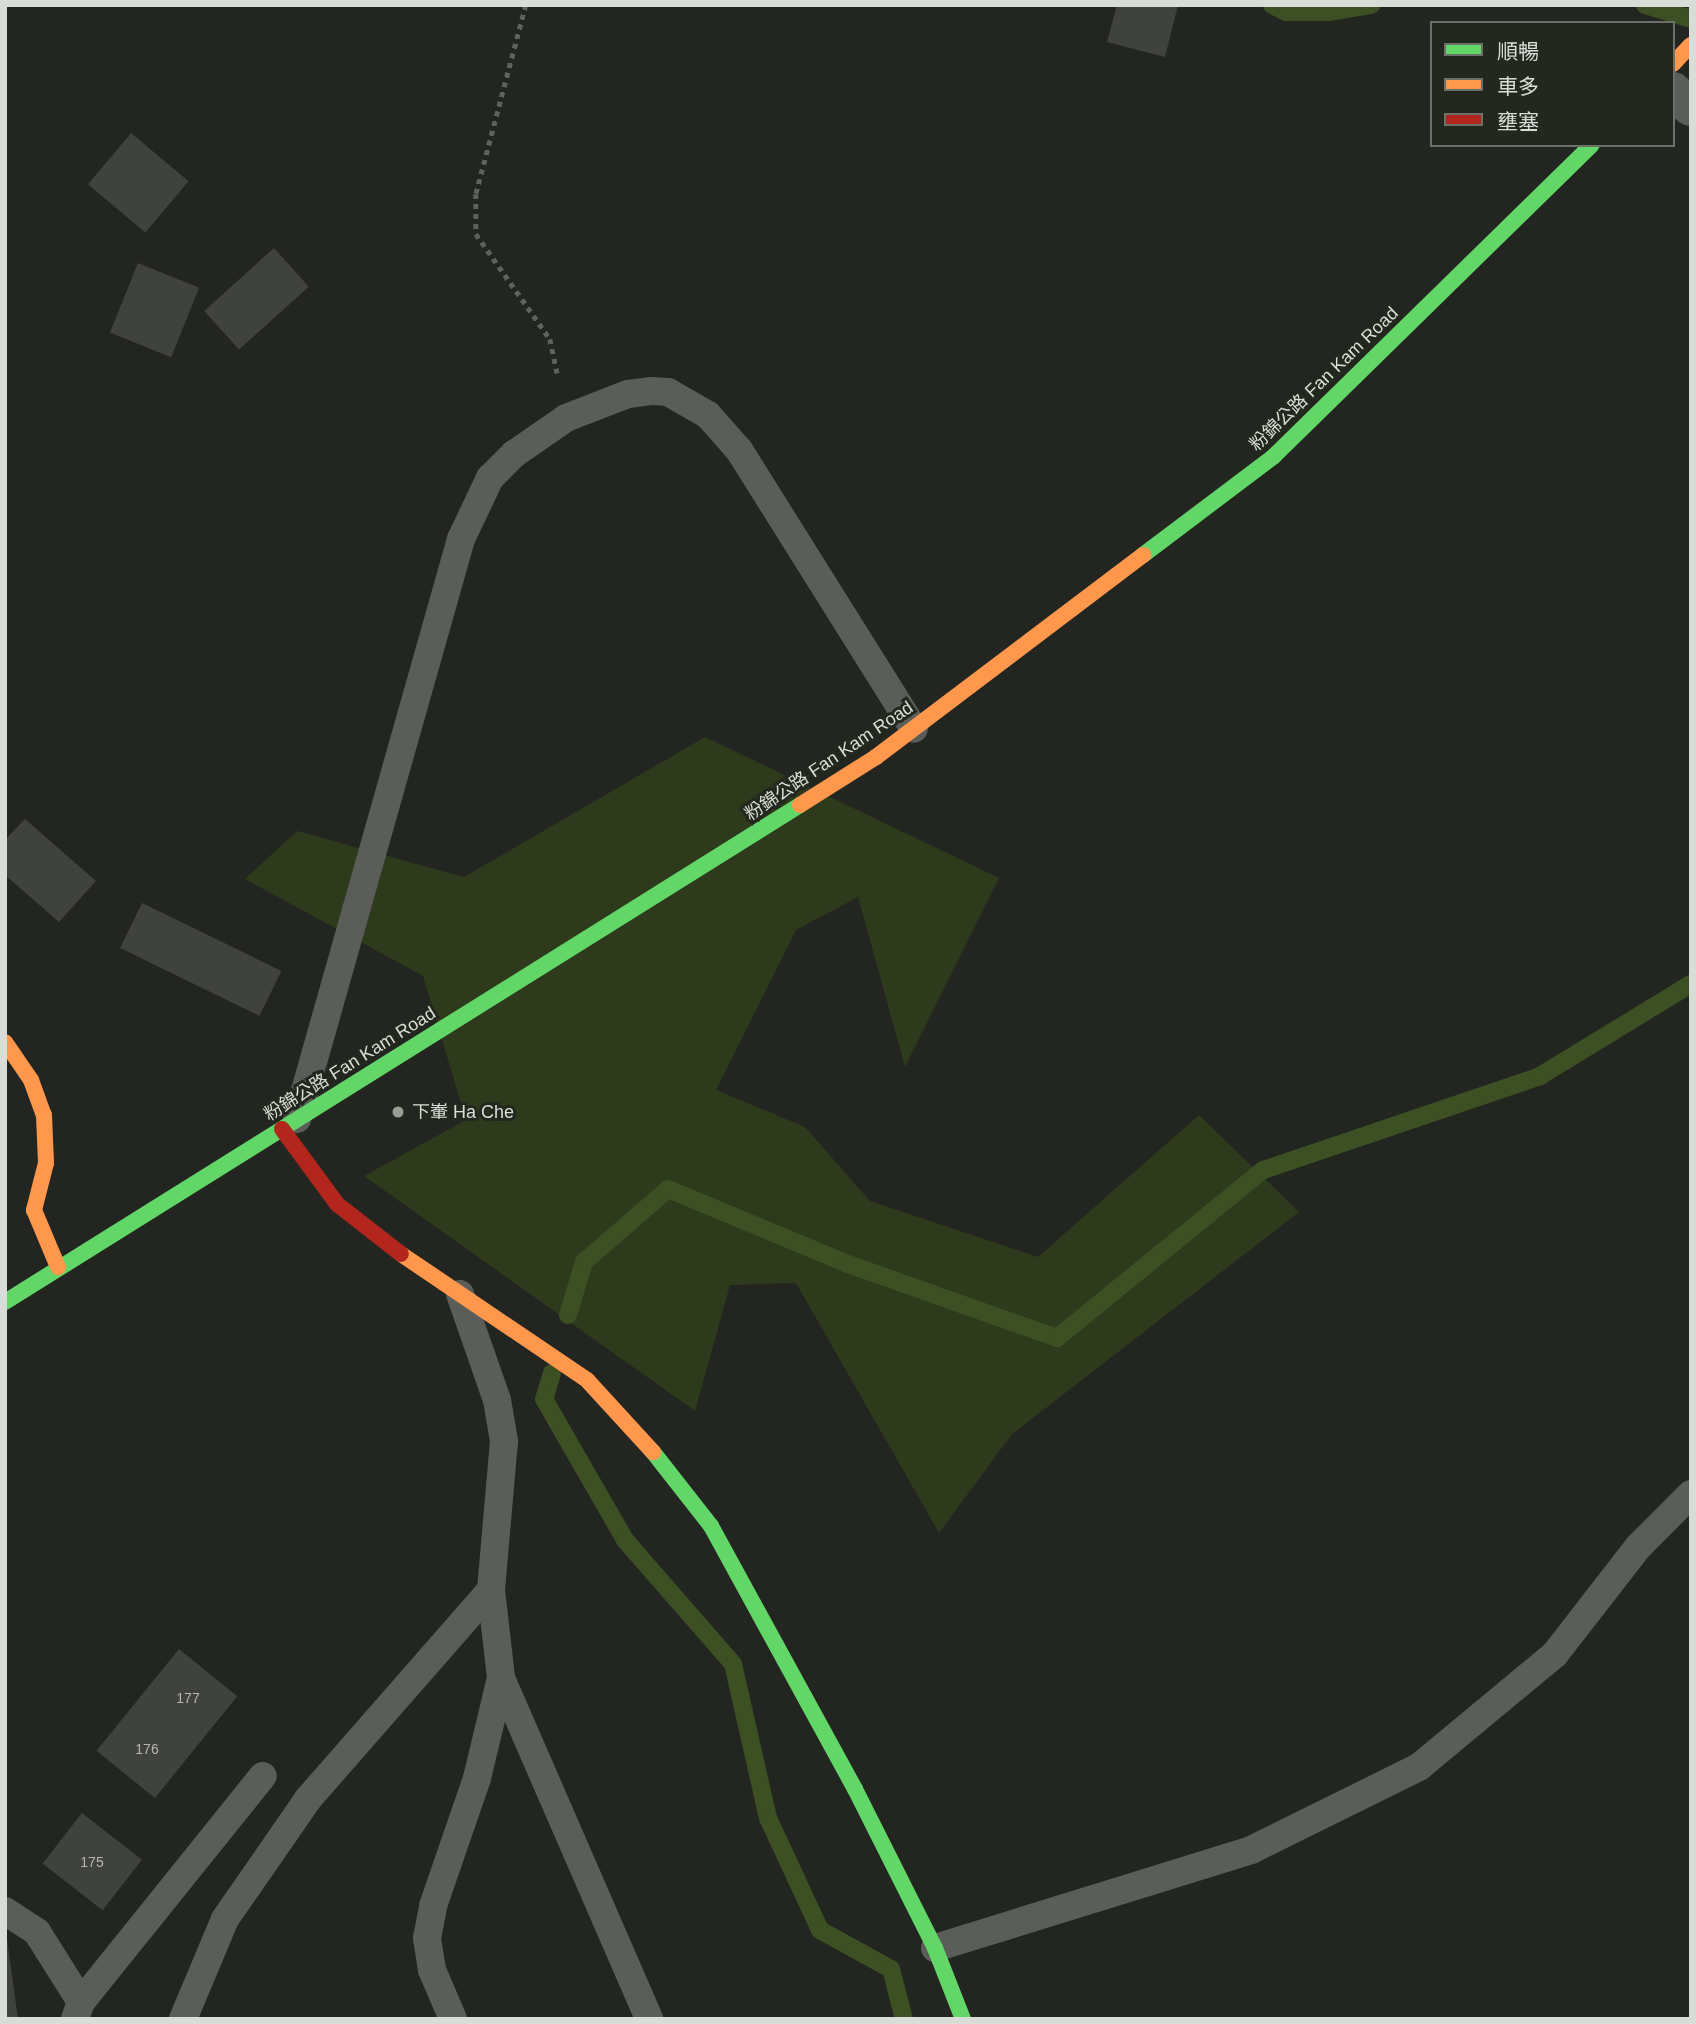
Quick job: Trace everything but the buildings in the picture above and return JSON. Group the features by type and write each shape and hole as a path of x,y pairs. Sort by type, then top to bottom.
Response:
{"main road":[{"path":"1675,62 1691,45"},
{"name":"粉錦公路 Fan Kam Road","path":"5,1301 864,764 914,729 1273,457 1590,147"},
{"path":"5,1042 31,1080 44,1115 46,1163 34,1210 58,1267"},
{"path":"290,1124 337,1205 378,1239 587,1380 668,1468 711,1526 856,1789 935,1948 962,2019"}],"street":[{"path":"1675,93 1691,107"}],"lane":[{"path":"290,1124 461,539 490,478 514,454 566,418 628,394 651,391 668,392 708,415 740,450 914,729"},
{"path":"460,1294 497,1400 505,1441 491,1590 501,1678 649,2019"},
{"path":"935,1948 1251,1850 1419,1767 1555,1654 1639,1547 1691,1494"},
{"path":"183,2019 225,1919 308,1799 491,1590"},
{"path":"453,2019 432,1970 427,1938 433,1906 477,1778 501,1678"},
{"path":"5,1911 37,1932 78,2010 263,1776"}],"path":[{"path":"526,5 476,194 476,234 550,339 566,418"}],"green space":[{"path":"705,737 999,878 905,1067 858,897 796,930 716,1090 805,1127 870,1201 1038,1257 1199,1115 1299,1212 1012,1434 939,1533 796,1283 730,1285 695,1411 364,1176 466,1120 423,976 245,879 297,831 464,877"}],"waterway":[{"path":"1272,5 1286,12 1330,12 1371,5"},
{"path":"1645,5 1691,19"},
{"path":"568,1315 584,1262 668,1189 848,1264 1057,1338 1263,1170 1540,1076 1691,984"},
{"path":"552,1373 544,1399 625,1540 733,1664 768,1818 820,1930 891,1969 904,2019"}],"traffic: fast":[{"path":"1143,555 1273,457 1590,147"},
{"path":"5,1302 800,805"},
{"path":"653,1452 711,1526 855,1789 935,1948 963,2019"}],"traffic: slow":[{"path":"1675,62 1691,45"},
{"path":"800,805 876,757 1143,555"},
{"path":"5,1042 31,1080 44,1115 46,1163 34,1210 58,1267"},
{"path":"401,1254 587,1380 653,1452"}],"traffic: jam":[{"path":"282,1129 337,1204 401,1254"}],"place":[{"name":"下輋 Ha Che","path":"398,1112"}]}
